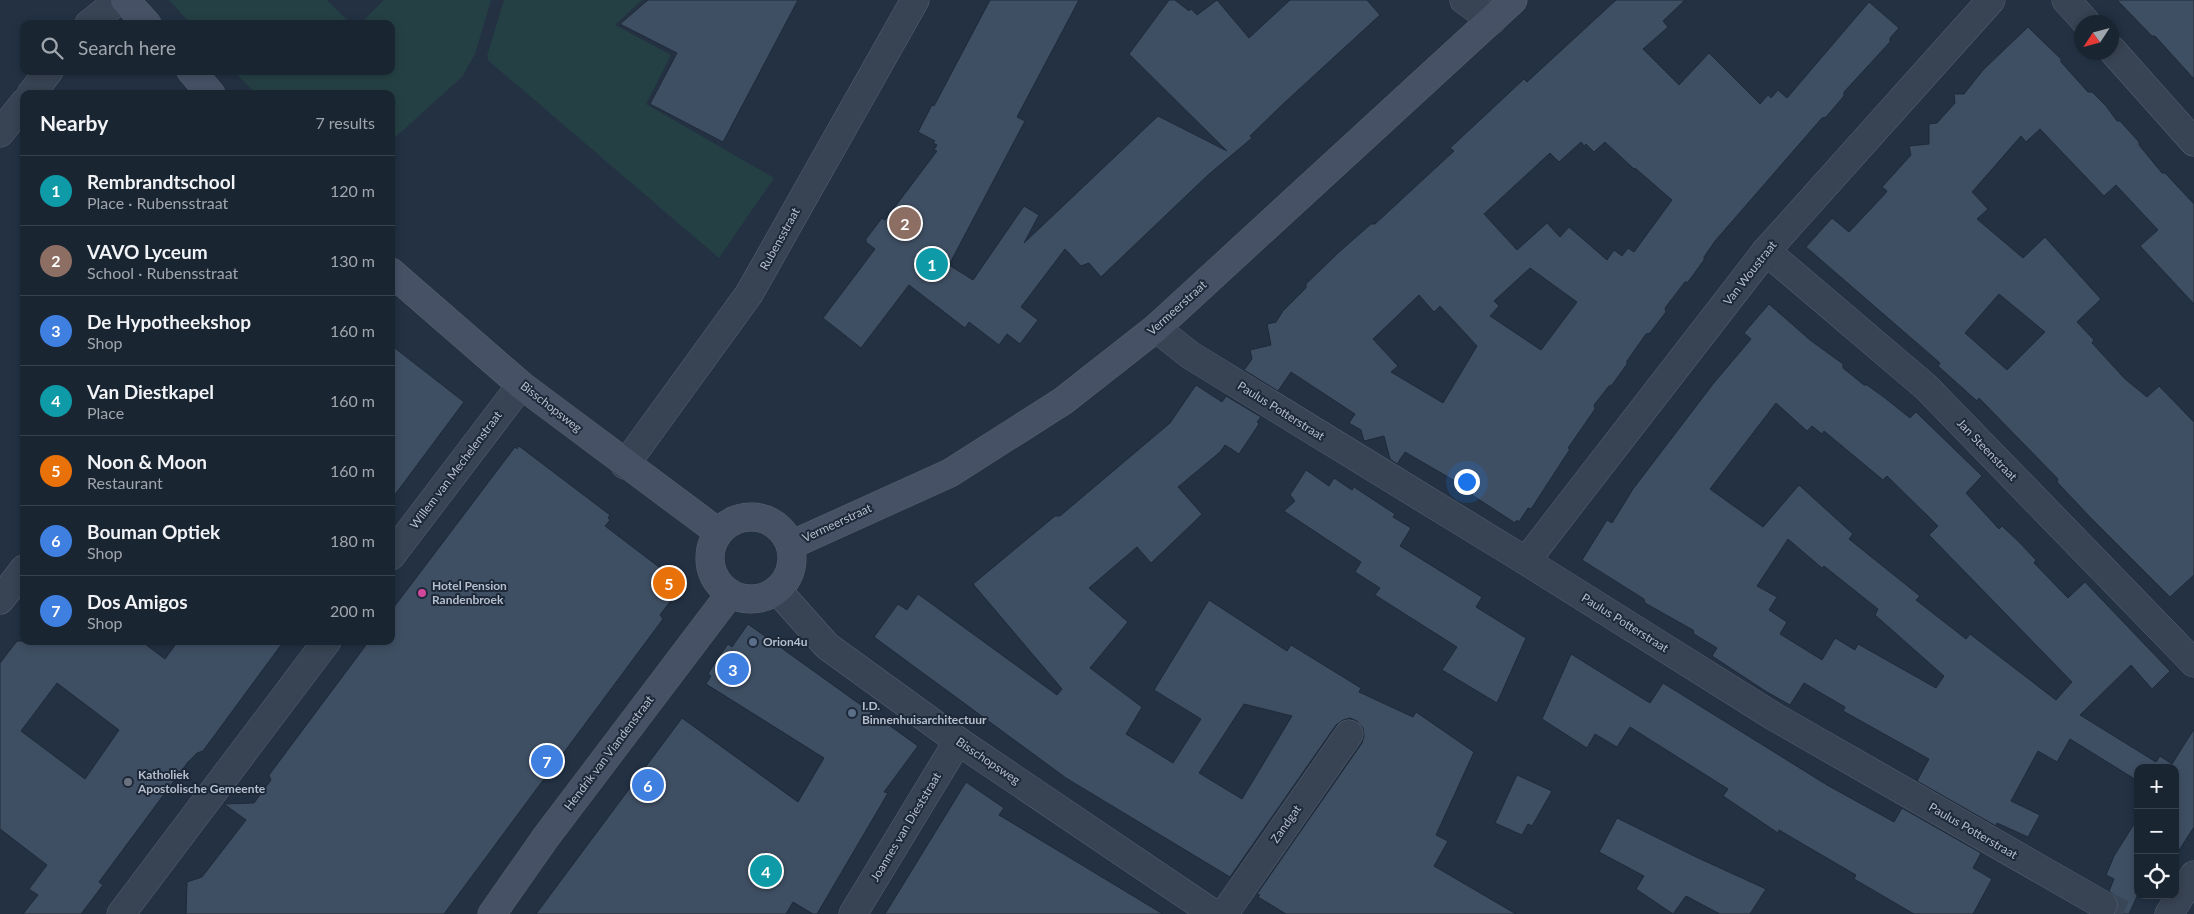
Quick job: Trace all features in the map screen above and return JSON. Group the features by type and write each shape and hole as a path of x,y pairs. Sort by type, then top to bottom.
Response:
{"street":[{"path":"94,20 120,0"},
{"path":"125,0 143,20"},
{"name":"Rubensstraat","path":"625,465 749,294 915,0"},
{"path":"1464,0 1492,20"},
{"name":"Vermeerstraat","path":"791,545 950,473 1063,401 1156,328 1513,0"},
{"name":"Van Woustraat","path":"1526,561 1766,252 1991,0"},
{"path":"2066,0 2080,15"},
{"path":"2119,58 2194,142"},
{"path":"34,90 46,75"},
{"path":"194,75 208,90"},
{"path":"0,133 20,108"},
{"name":"Jan Steenstraat","path":"1766,252 1926,387 2194,664"},
{"name":"Bisschopsweg","path":"395,275 521,385 625,465 718,532"},
{"name":"Paulus Potterstraat","path":"1156,328 1190,355 1526,561 1773,716 2103,905"},
{"name":"Willem van Mechelenstraat","path":"395,551 521,385"},
{"path":"752,516 776,524 791,545 791,570 786,581 766,597 754,599 741,598 730,594 719,584 712,572 709,558 711,545 718,532 728,523 739,518 752,516"},
{"path":"0,600 20,574"},
{"name":"Bisschopsweg","path":"777,590 828,646 958,741 1214,914"},
{"name":"Hendrik van Viandenstraat","path":"492,914 546,837 730,594"},
{"path":"121,914 324,645"},
{"name":"Zandgat","path":"1224,914 1349,734"},
{"name":"Joannes van Dieststraat","path":"854,914 958,741"},
{"path":"2169,914 2194,875"}],"green space":[{"path":"169,0 327,0 347,20 187,20"},
{"path":"384,0 491,0 475,54 462,77 395,137 395,90 252,90 238,75 395,75 395,20 364,20"},
{"path":"504,0 642,0 615,25 671,55 646,104 774,178 719,258 489,61 487,56"}],"building":[{"path":"648,0 798,0 723,142 650,104 677,53 620,24"},
{"path":"990,0 1079,0 1017,117 1025,121 949,265 973,280 1024,206 1039,215 1024,243 1158,116 1227,151 1129,54 1169,0 1175,0 1189,11 1191,9 1197,15 1217,0 1249,38 1290,0 1367,0 1380,15 1283,104 1250,136 1252,138 1208,175 1101,277 1089,263 1081,266 1065,249 1021,307 1038,320 1020,344 1007,334 999,345 969,322 965,328 909,285 861,348 823,318 875,249 866,242 866,239 882,218 885,220 937,151 934,150 937,145 933,143 935,141 918,132 932,105 934,106"},
{"path":"1616,0 1685,0 1663,21 1668,27 1643,49 1679,85 1709,53 1760,104 1768,95 1771,98 1778,90 1787,98 1869,2 1899,28 1890,38 1890,42 1844,92 1844,96 1826,117 1822,118 1715,241 1688,282 1685,282 1665,308 1666,312 1650,333 1646,334 1612,385 1609,386 1594,405 1595,409 1568,448 1570,449 1531,509 1528,508 1519,522 1517,520 1515,523 1472,495 1474,492 1405,452 1397,464 1390,459 1384,436 1364,441 1361,430 1349,423 1355,414 1291,372 1278,391 1244,370 1252,359 1250,350 1271,345 1267,324 1276,322 1283,311 1306,288 1306,284 1338,253 1371,224 1375,224 1454,151 1450,148 1524,79 1527,82","holes":["1581,142 1594,152 1605,142 1672,200 1634,252 1628,248 1622,256 1614,250 1607,260 1569,227 1560,237 1547,223 1517,250 1484,214 1550,153 1559,162","1530,268 1577,302 1541,350 1490,316 1499,306 1494,301","1419,295 1434,312 1440,306 1477,346 1443,403 1391,372 1398,366 1373,339"]},
{"path":"2117,0 2194,0 2194,79 2155,36 2152,36"},
{"path":"2028,27 2061,59 2061,62 2088,92 2092,92 2106,106 2117,121 2120,121 2139,142 2139,145 2162,173 2165,173 2194,204 2194,304 2140,246 2158,230 2116,185 2104,196 2040,129 2026,142 2021,136 1972,192 1988,209 1977,219 2023,258 2045,237 2101,299 2077,322 2094,340 2092,343 2125,379 2147,397 2159,386 2194,422 2194,575 2170,597 2089,516 2057,482 2058,479 1979,398 1977,401 1938,366 1940,363 1806,247 1832,218 1849,232 1887,191 1882,187 1911,155 1909,146 1929,144 1929,124 1937,123 1955,103 1954,94 1964,94 1983,70","holes":["1999,294 2045,332 2007,370 1965,333"]},
{"path":"1769,304 1810,340 1843,364 1843,368 1864,385 1867,385 1910,418 1916,412 1982,476 1966,493 1999,529 2002,526 2020,543 2036,560 2034,563 2068,598 2085,582 2170,671 2152,689 2131,665 2080,715 2156,762 2160,756 2172,764 2134,764 2134,779 2070,739 2057,762 2038,751 2011,801 2040,815 2028,837 1997,823 1996,826 1917,781 1929,759 1843,711 1845,707 1804,683 1790,705 1767,692 1712,656 1717,648 1694,634 1693,630 1645,603 1644,599 1582,560 1607,520 1612,523 1633,489 1713,384 1751,339 1744,333","holes":["1776,403 1807,431 1812,426 1822,434 1824,431 1883,480 1887,476 1938,526 1929,535 2072,682 2056,700 1970,634 1966,639 1916,600 1920,596 1849,539 1853,534 1799,485 1763,527 1710,489","1788,539 1822,568 1824,566 1878,609 1875,615 1944,676 1936,688 1858,644 1855,650 1835,638 1822,660 1780,634 1787,622 1769,610 1777,597 1757,586"]},
{"path":"395,348 464,402 395,495"},
{"path":"1196,385 1222,402 1226,396 1261,417 1257,422 1259,424 1239,454 1225,445 1220,452 1178,487 1202,514 1192,524 1151,563 1137,547 1089,588 1128,622 1090,668 1142,707 1126,734 1173,763 1201,719 1154,690 1209,600 1287,651 1291,645 1361,688 1359,692 1413,717 1416,712 1474,752 1436,835 1448,841 1434,866 1516,914 1286,914 1258,897 1260,895 1257,894 1362,743 1364,736 1363,728 1357,721 1350,718 1336,725 1230,877 1066,778 874,637 898,604 907,610 918,594 1057,695 1062,689 973,584 1055,516 1060,516 1170,423","holes":["1244,704 1292,716 1242,799 1199,773"]},
{"path":"519,446 610,515 608,518 610,520 605,526 680,583 673,592 676,594 660,615 663,619 562,755 555,771 544,779 444,914 186,914 187,882 202,877 246,820 224,804 254,803 271,780 269,775 366,645 395,645 395,606 515,447 517,449"},
{"path":"1306,470 1329,486 1334,478 1352,490 1354,487 1395,514 1393,517 1411,528 1400,546 1482,597 1476,607 1526,638 1497,703 1442,670 1457,647 1375,595 1380,588 1355,572 1361,562 1284,511 1295,501 1290,495"},
{"path":"748,624 918,746 884,792 888,793 817,914 813,914 793,902 786,914 536,914 682,718 798,802 824,758 706,684 711,676 708,674 718,658 728,644 732,647"},
{"path":"17,641 20,641 20,645 146,645 165,659 175,645 281,645 203,751 197,753 188,762 99,882 103,885 81,914 23,914 38,895 29,889 47,865 0,829 0,663","holes":["57,683 119,730 85,779 21,731"]},
{"path":"1571,654 1650,703 1663,683 1827,785 1894,822 1902,808 1981,853 1973,868 1992,879 1973,914 1914,914 1854,879 1856,875 1779,830 1778,833 1723,796 1728,789 1630,727 1617,747 1595,734 1587,748 1542,719"},
{"path":"2194,729 2194,827 2179,850 2179,764 2172,764"},
{"path":"1517,775 1552,791 1532,826 1528,824 1522,835 1495,823"},
{"path":"966,782 1004,808 999,815 1163,914 885,914"},
{"path":"1617,818 1766,889 1750,914 1720,914 1686,896 1673,914 1636,889 1644,876 1599,852"},
{"path":"2134,824 2134,899 2136,899 2129,914 2115,914 2119,904 2116,897 2109,891 2114,879 2106,875 2114,856"}],"tunnel":[{"path":"2103,905 2123,914"}],"place":[{"name":"VAVO Lyceum","path":"905,223"},
{"name":"Rembrandtschool","path":"932,264"},
{"name":"Noon & Moon","path":"669,583"},
{"name":"Hotel Pension Randenbroek","path":"422,593"},
{"name":"Orion4u","path":"753,642"},
{"name":"De Hypotheekshop","path":"733,669"},
{"name":"I.D. Binnenhuisarchitectuur","path":"852,713"},
{"name":"Dos Amigos","path":"547,761"},
{"name":"Katholiek Apostolische Gemeente","path":"128,782"},
{"name":"Bouman Optiek","path":"648,785"},
{"name":"Van Diestkapel","path":"766,871"}]}
